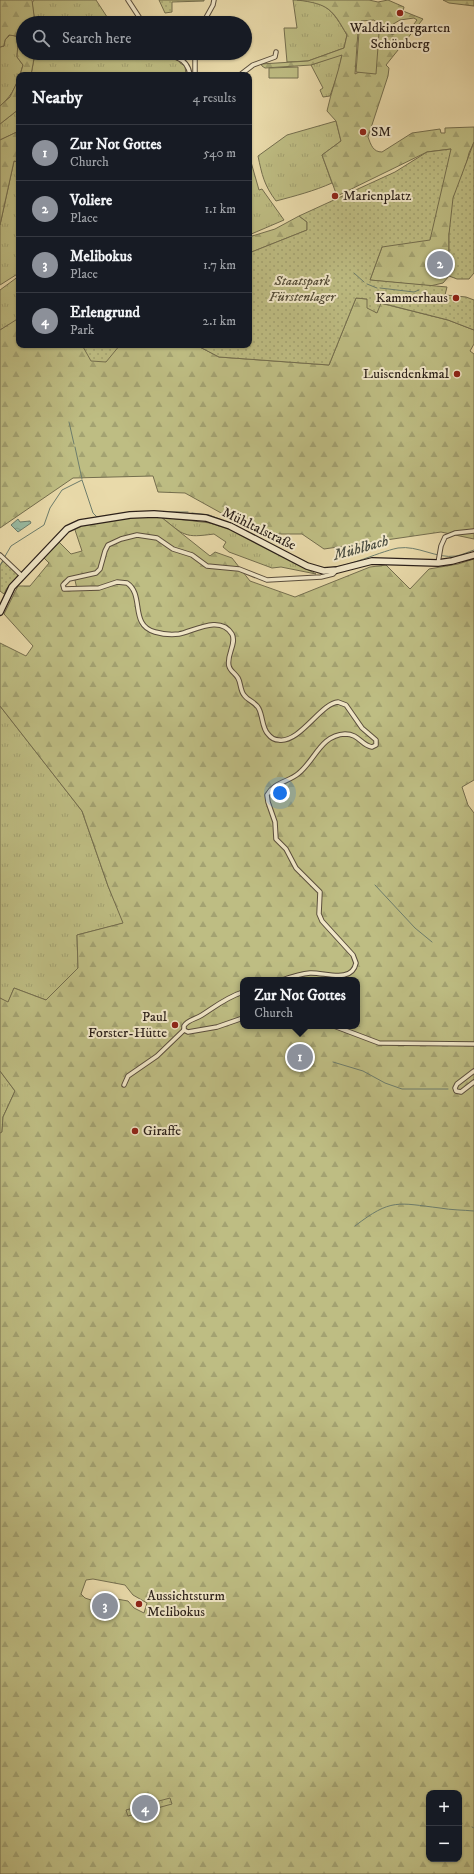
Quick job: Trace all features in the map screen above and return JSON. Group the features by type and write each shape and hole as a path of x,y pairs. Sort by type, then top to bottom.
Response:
{"main road":[{"name":"Mühltalstraße","path":"0,612 10,590 64,531 71,526 80,523 116,517 154,514 200,516 230,526 311,568 324,571 337,570 377,561 404,563 438,560 452,561 474,555"}],"street":[{"path":"128,0 138,16"},
{"path":"206,16 214,0"},
{"path":"244,72 253,65 275,57 276,52"},
{"path":"181,60 184,61 189,68 190,72"},
{"path":"195,60 196,72"},
{"path":"438,560 444,539 448,535 474,532"},
{"path":"295,977 312,973 344,975 352,971 356,963 353,955 322,921 319,914 321,896 319,889 296,868 290,856 276,836 275,822 267,795 272,788 298,774 318,749 334,737 353,735 372,747 377,744 374,738 362,728 346,706 338,702 330,704 314,720 290,738 281,740 272,738 266,731 257,706 244,695 238,677 230,669 229,656 234,641 230,631 220,627 206,625 178,634 153,631 143,626 140,620 134,592 127,583 117,582 99,588 81,587 69,590 64,589 63,584 69,579 96,573 100,569 108,545 121,539 137,535 157,538 171,548 192,555 207,566 239,569 263,579 274,580 286,577 321,577 333,574 337,570"},
{"path":"2,557 22,576"},
{"path":"124,1085 128,1076 157,1056 184,1030 186,1023 201,1016 222,1001 240,993"},
{"path":"184,1030 188,1032 217,1027 240,1019"},
{"path":"342,1029 372,1042 385,1044 474,1044"},
{"path":"474,1071 457,1084 455,1088 456,1091 461,1092 474,1082"}],"green space":[{"path":"0,0 32,0 34,16 16,16 16,36 9,35 5,40 4,46 0,47"},
{"path":"34,0 96,0 106,16 34,16 32,3"},
{"path":"159,0 204,1 172,2 172,12 165,13"},
{"path":"293,0 304,0 320,4 332,12 347,35 344,48 308,61 287,62 284,28 297,28"},
{"path":"297,0 369,0 378,2 388,0 404,7 403,11 423,19 386,65 389,68 388,76 368,137 374,149 382,152 412,133 440,129 441,133 445,133 445,128 474,127 474,142 469,153 449,234 449,276 443,283 430,286 370,280 382,247 451,149 427,152 337,196 322,155 341,141 336,121 327,111 342,55 311,65 265,68 261,64 308,61 344,48 347,35 337,19 328,9 323,6","holes":["414,18 417,20 411,28 405,28 392,35 390,26 400,20","374,20 380,29 365,69 355,74 358,31 361,21"]},
{"path":"443,0 474,0 474,6 449,3"},
{"path":"359,32 379,33 376,74 356,72"},
{"path":"10,35 16,36 16,60 19,60 23,65 21,72 16,72 15,87 9,97 0,106 0,47 4,46 5,40"},
{"path":"342,54 339,70 330,96 323,97 320,90 323,88 311,65"},
{"path":"19,60 34,60 32,72 21,72 23,65"},
{"path":"34,60 177,60 185,66 186,72 32,72"},
{"path":"298,67 298,78 269,78 269,68"},
{"path":"16,84 16,111 0,124 0,106 10,97"},
{"path":"16,111 16,132 0,140 0,124"},
{"path":"336,121 341,141 322,155 332,183 276,201 264,180 258,156 287,135"},
{"path":"16,132 16,161 14,161 0,225 0,140"},
{"path":"474,142 474,273 469,279 457,279 449,276 449,234 453,198"},
{"name":"Staatspark Fürstenlager","path":"451,149 430,240 382,247 370,280 447,287 445,295 466,297 474,300 474,330 448,320 381,303 377,313 367,308 367,299 356,298 329,365 219,357 202,348 252,348 252,252 307,230 307,222 299,216 395,172 427,152"},
{"path":"14,161 16,161 16,275 0,285 0,225"},
{"path":"252,166 259,190 262,189 284,220 252,234"},
{"path":"299,216 307,222 307,230 252,252 252,236 275,229"},
{"path":"16,278 16,321 0,330 0,290"},
{"path":"356,298 367,299 376,313 380,303 448,320 474,330 474,344 470,351 474,354 474,539 441,532 324,549 302,534 259,534 185,493 158,492 153,476 73,478 0,528 0,330 16,320 16,348 202,348 219,357 329,365"},
{"path":"84,348 118,348 106,362 91,361"},
{"path":"124,517 161,517 210,556 215,552 232,558 250,581 295,597 370,567 386,565 410,589 429,569 458,564 474,559 474,780 462,787 468,805 474,813 474,1874 0,1874 0,1133 2,1132 3,1117 15,1091 0,1071 0,998 8,1002 14,988 46,1000 78,968 77,935 123,923 108,886 82,811 0,706 0,643 26,656 33,646 4,614 18,586 30,586 49,563 44,558 58,541 71,554 82,551 74,527","holes":["74,576 77,589 69,591 63,590 61,586 63,581","93,1579 125,1585 133,1595 147,1603 144,1613 134,1608 128,1601 100,1596 94,1601 85,1598 81,1594 86,1580"]},
{"path":"161,517 210,523 230,529 316,574 281,567 272,568 229,552 223,547 226,542 214,534 196,536 185,534 180,532"},
{"path":"3,560 19,575 7,588 4,594 0,591 0,566"},
{"path":"0,706 82,811 108,886 124,923 77,935 78,968 46,1000 14,988 8,1003 0,998"},
{"path":"0,1071 15,1091 3,1117 2,1133 0,1133"},
{"path":"170,1798 172,1804 128,1816 126,1810"}],"water":[{"path":"18,519 20,522 30,521 31,523 18,532 11,525"}],"waterway":[{"path":"354,273 364,282"},
{"path":"367,284 377,288"},
{"path":"380,288 414,292 419,290"},
{"name":"Mühlbach","path":"69,422 74,444"},
{"name":"Mühlbach","path":"75,447 82,479"},
{"name":"Mühlbach","path":"4,558 11,546 44,525 50,508 62,490 82,480 93,513 97,517 107,516"},
{"name":"Mühlbach","path":"138,512 188,512"},
{"name":"Mühlbach","path":"192,513 209,515 222,520"},
{"name":"Mühlbach","path":"241,529 308,563"},
{"name":"Mühlbach","path":"320,567 337,567 398,548 413,548 441,556 458,556 474,550"},
{"name":"Mühlbach","path":"0,565 3,561"},
{"path":"375,885 415,928 432,942"},
{"path":"333,1062 363,1071 385,1083 402,1089 448,1089"},
{"path":"355,1226 378,1211 395,1205 404,1204 474,1211"}],"place":[{"name":"Waldkindergarten Schönberg","path":"400,13"},
{"name":"SM","path":"363,132"},
{"name":"Marienplatz","path":"335,196"},
{"name":"Voliere","path":"440,264"},
{"name":"Kammerhaus","path":"456,298"},
{"name":"Luisendenkmal","path":"457,374"},
{"name":"Paul Forster-Hütte","path":"175,1025"},
{"name":"Zur Not Gottes","path":"300,1057"},
{"name":"Giraffe","path":"135,1131"},
{"name":"Aussichtsturm Melibokus","path":"139,1604"},
{"name":"Melibokus","path":"105,1606"},
{"name":"Erlengrund","path":"145,1808"}]}
